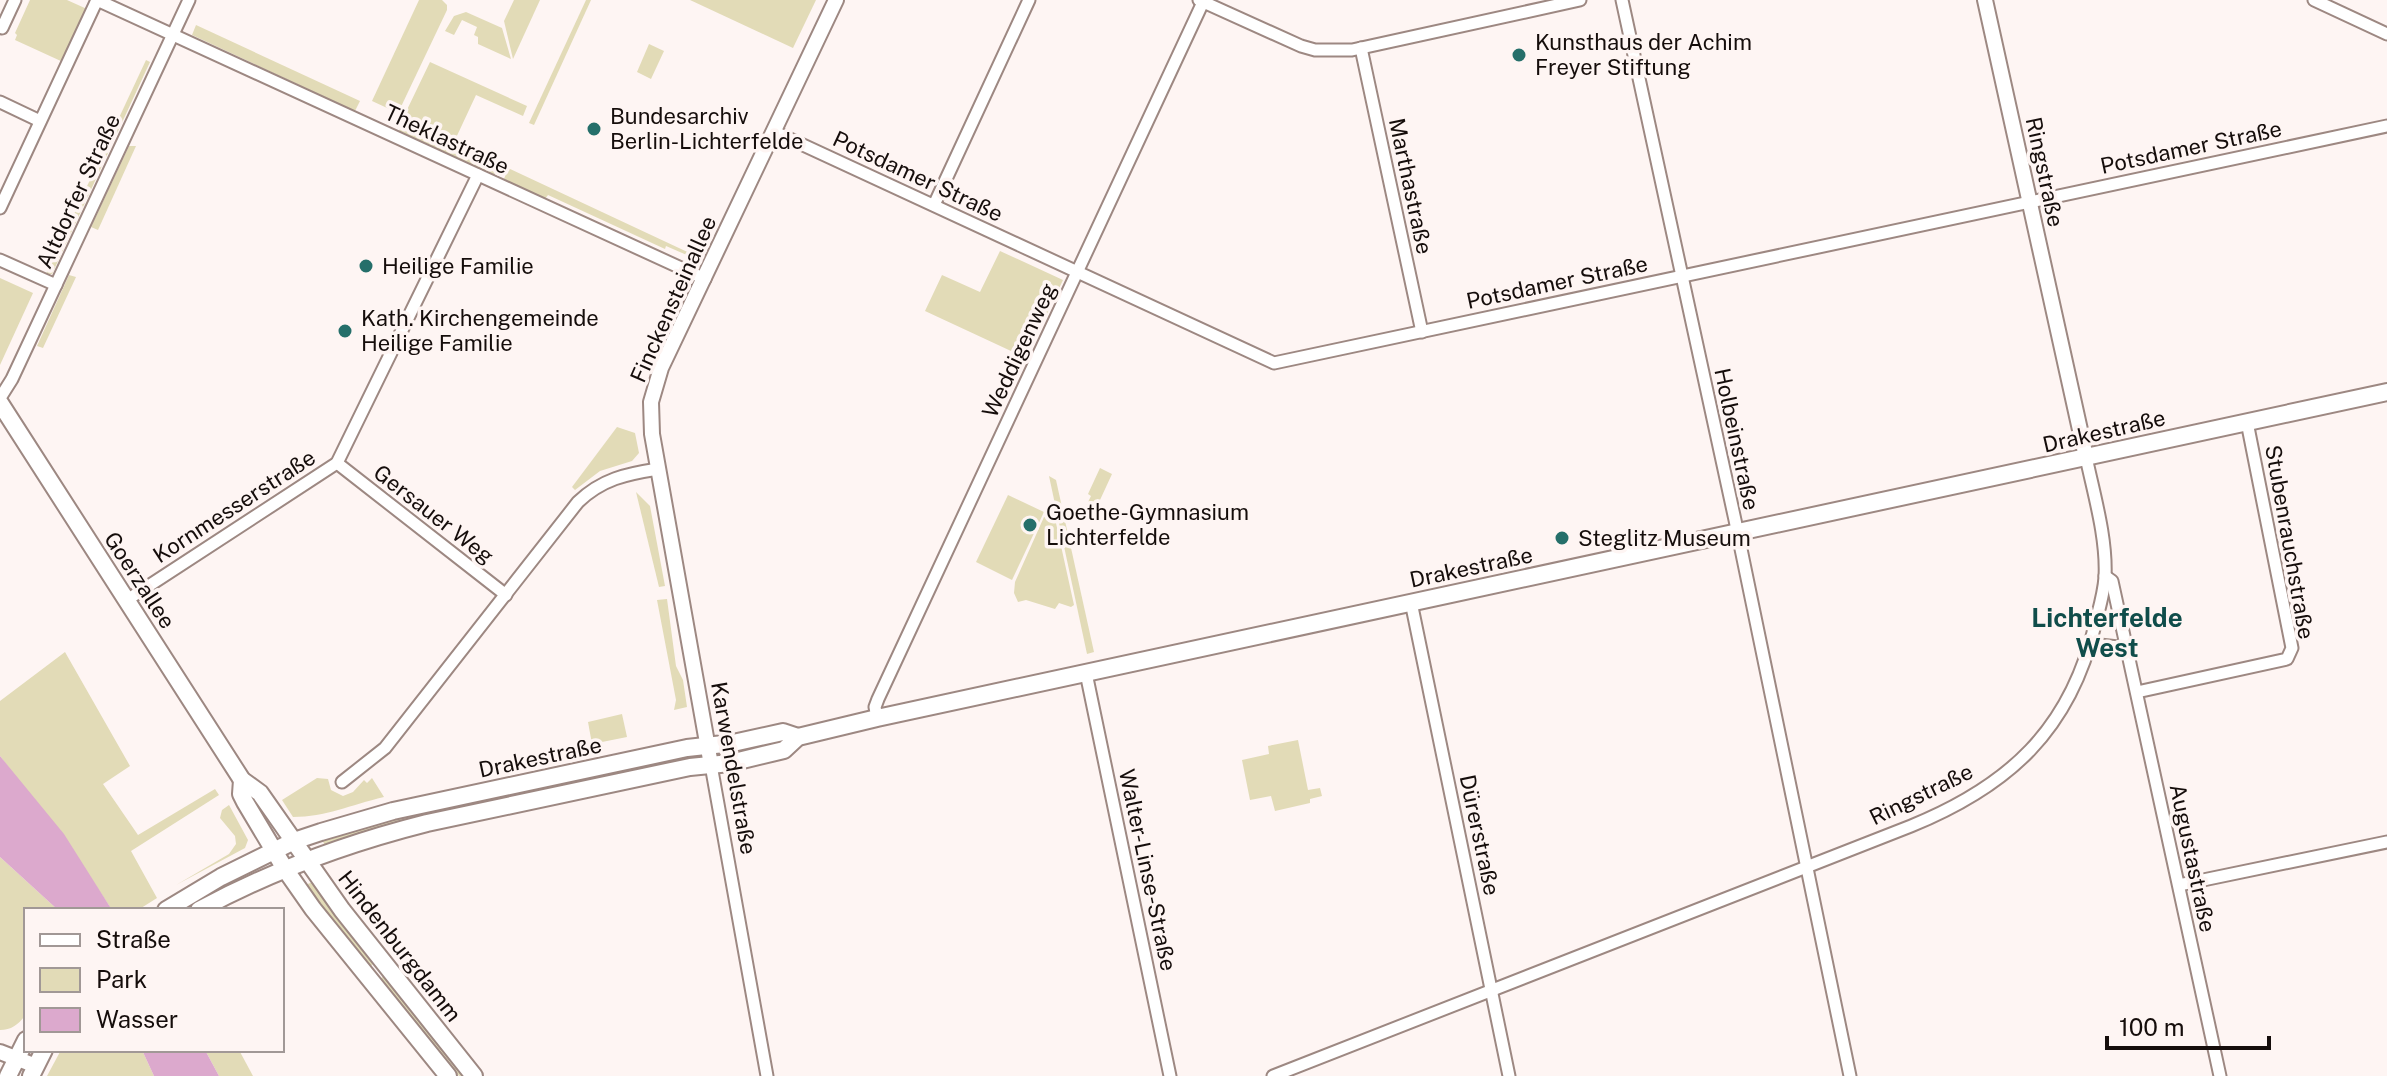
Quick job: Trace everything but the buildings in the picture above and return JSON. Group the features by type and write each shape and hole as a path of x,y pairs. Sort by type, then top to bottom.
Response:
{"main road":[{"name":"Drakestraße","path":"203,908 262,877 390,832 427,823 784,750 798,737 877,718 2387,392"},
{"name":"Goerzallee","path":"0,400 242,780 260,793 294,841"},
{"name":"Drakestraße","path":"169,908 221,877 294,841 393,811 707,745 783,732 798,737"},
{"name":"Goerzallee","path":"242,780 241,794 274,850"},
{"name":"Hindenburgdamm","path":"294,841 429,1022 474,1076"},
{"name":"Hindenburgdamm","path":"274,850 313,909 448,1076"},
{"path":"8,1076 8,1055 24,1042"},
{"path":"34,1071 43,1052"}],"street":[{"path":"2,28 15,0"},
{"path":"0,208 97,0"},
{"name":"Theklastraße","path":"97,0 705,279"},
{"name":"Altdorfer Straße","path":"0,400 189,0"},
{"name":"Finckensteinallee","path":"658,469 651,402 661,368 836,0"},
{"path":"934,205 1029,0"},
{"path":"1202,1 1301,46 1336,51 1580,0"},
{"name":"Holbeinstraße","path":"1622,0 1850,1076"},
{"name":"Ringstraße","path":"1273,1076 1298,1071 1951,809 2006,773 2054,721 2076,685 2091,644 2105,576 2104,554 2086,457 1985,0"},
{"path":"2314,0 2387,34"},
{"name":"Weddigenweg","path":"877,718 875,707 878,699 1202,1"},
{"name":"Marthastraße","path":"1361,48 1422,332"},
{"path":"0,102 40,121"},
{"name":"Potsdamer Straße","path":"775,132 1270,363 2387,126"},
{"name":"Kornmesserstraße","path":"127,600 337,463 478,175"},
{"path":"0,260 56,285"},
{"name":"Stubenrauchstraße","path":"2137,692 2285,660 2292,648 2247,422"},
{"name":"Gersauer Weg","path":"337,463 506,595"},
{"path":"342,782 385,748 589,491 611,478 658,469"},
{"name":"Karwendelstraße","path":"658,469 767,1076"},
{"name":"Augustastraße","path":"2105,576 2112,581 2220,1076"},
{"name":"Dürerstraße","path":"1411,602 1509,1076"},
{"path":"2091,644 2127,648"},
{"name":"Walter-Linse-Straße","path":"1086,673 1170,1076"},
{"path":"2179,885 2387,842"},
{"path":"8,1055 34,1071"}],"green space":[{"path":"30,0 67,0 87,9 63,62 15,40 15,33"},
{"path":"419,0 442,0 447,10 398,113 372,101"},
{"path":"514,0 540,0 513,59 504,21"},
{"path":"586,0 591,0 534,125 529,123"},
{"path":"690,0 816,0 793,48"},
{"path":"466,12 502,28 511,59 478,44 478,37 474,35 477,27 462,20 454,35 445,31 454,16"},
{"path":"196,25 360,101 355,111 192,35"},
{"path":"649,44 664,51 651,79 637,72"},
{"path":"146,60 150,62 52,274 46,274"},
{"path":"430,62 527,106 523,116 476,95 455,140 404,116"},
{"path":"404,121 500,165 495,175 399,131"},
{"path":"129,146 136,146 98,230 91,227"},
{"path":"508,168 696,256 691,266 689,256 666,246 665,249 548,195 545,199 504,179"},
{"path":"1000,251 1063,280 1026,358 925,311 942,275 980,292"},
{"path":"69,275 76,277 43,348 37,346"},
{"path":"0,278 33,293 0,365"},
{"path":"617,427 635,433 639,453 632,461 600,471 575,490 572,487"},
{"path":"1100,468 1112,474 1100,500 1097,499 1092,509 1086,506 1091,496 1088,494"},
{"path":"1049,476 1056,480 1094,652 1087,654"},
{"path":"636,492 650,506 665,586 659,587"},
{"path":"1008,495 1044,512 1012,580 976,562"},
{"path":"1054,514 1074,605 1059,603 1055,609 1026,600 1018,602 1014,593 1015,582 1044,517"},
{"path":"667,599 676,666 683,680 687,707 674,710 676,700 657,600"},
{"path":"65,652 130,766 103,784 138,835 215,789 219,795 131,851 157,898 141,908 111,908 0,756 0,701"},
{"path":"622,714 627,737 592,744 588,722"},
{"path":"1298,740 1308,790 1320,788 1322,796 1310,799 1310,803 1275,811 1271,796 1250,800 1242,760 1269,754 1268,746"},
{"path":"684,755 684,760 325,846 322,839 371,823"},
{"path":"317,778 328,779 331,790 343,796 353,792 364,780 367,783 372,778 384,797 327,813 293,817 282,800"},
{"path":"229,805 248,840 245,848 176,885 229,854 236,844 235,836 220,818 222,810"},
{"path":"0,857 56,908 24,908 24,1017 15,1026 0,1030"},
{"path":"313,882 374,963 370,967 305,885"},
{"path":"384,976 465,1076 459,1076 380,979"},
{"path":"60,1052 143,1052 154,1076 47,1076"},
{"path":"206,1052 240,1052 253,1076 219,1076"}],"water":[{"path":"0,756 64,834 111,908 56,908 0,857"},
{"path":"143,1052 206,1052 219,1076 154,1076"}],"place":[{"name":"Kunsthaus der Achim Freyer Stiftung","path":"1519,55"},
{"name":"Bundesarchiv Berlin-Lichterfelde","path":"594,129"},
{"name":"Heilige Familie","path":"366,266"},
{"name":"Kath. Kirchengemeinde Heilige Familie","path":"345,331"},
{"name":"Goethe-Gymnasium Lichterfelde","path":"1030,525"},
{"name":"Steglitz Museum","path":"1562,538"}],"district":[{"name":"Lichterfelde West","path":"2107,632"}]}
